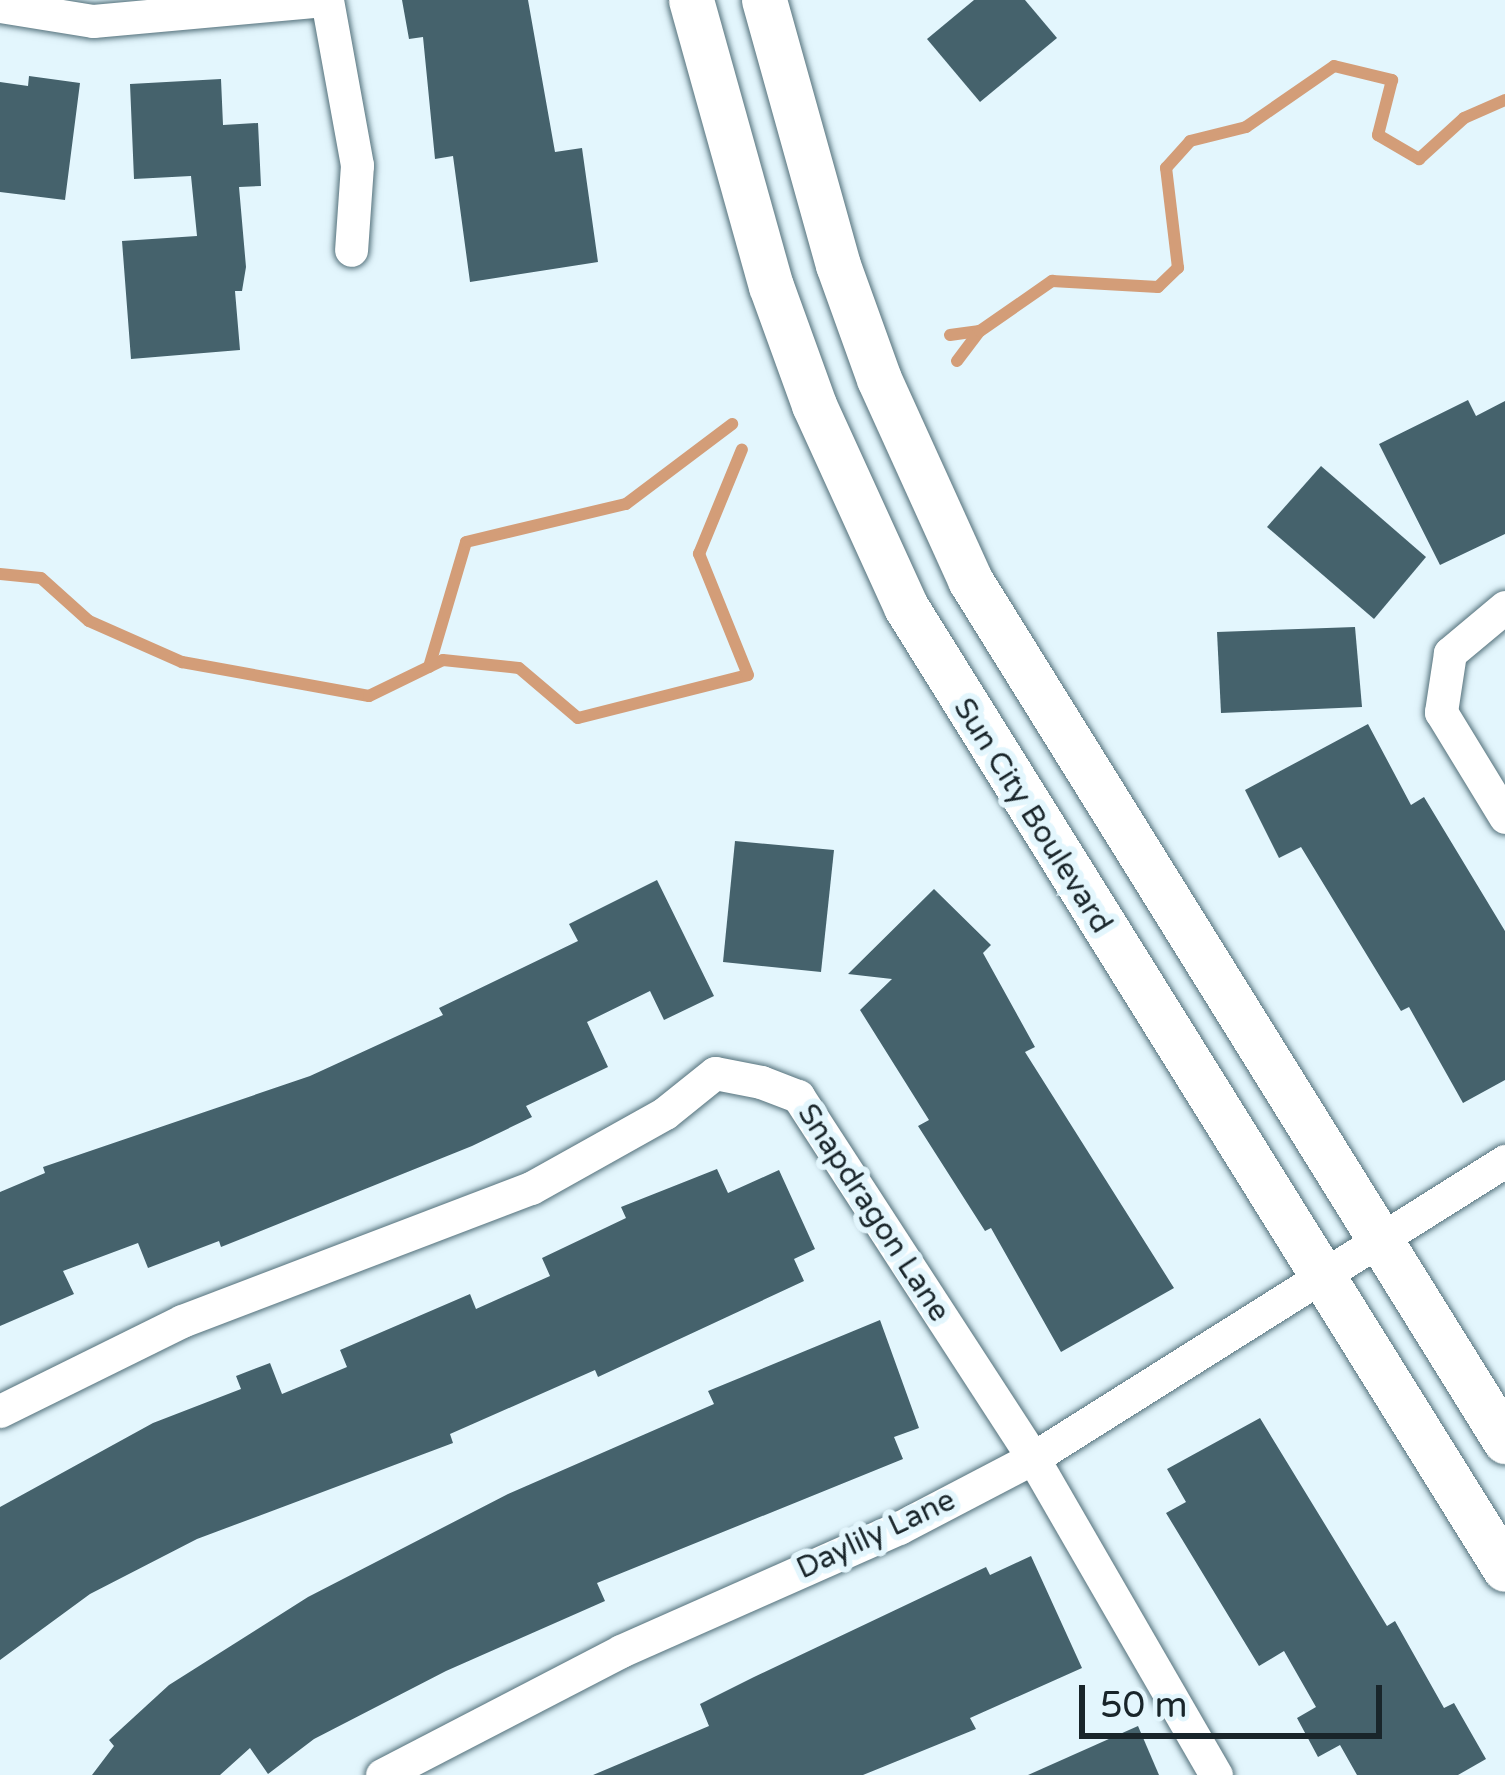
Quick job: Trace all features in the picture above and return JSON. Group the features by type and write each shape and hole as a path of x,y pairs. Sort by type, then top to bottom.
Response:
{"street":[{"path":"0,6 93,21 326,0 357,165 351,250"},
{"name":"Sun City Boulevard","path":"692,0 771,286 814,405 906,607 1350,1260 1505,1441"},
{"name":"Sun City Boulevard","path":"764,0 838,265 879,379 970,580 1350,1260 1505,1569"},
{"path":"1505,607 1450,653 1442,712 1505,817"},
{"name":"Snapdragon Lane","path":"0,1411 182,1321 531,1187 664,1113 715,1072 798,1096 1033,1458 1216,1775"},
{"name":"Daylily Lane","path":"382,1775 621,1651 899,1528 1033,1458 1505,1161"}],"building":[{"path":"402,0 528,0 555,152 582,148 598,262 470,282 453,156 435,159 423,37 409,39"},
{"path":"974,0 1025,0 1057,38 980,102 927,39"},
{"path":"29,76 80,83 65,200 0,192 0,82 28,86"},
{"path":"221,79 223,125 258,123 261,186 239,187 246,267 242,291 235,291 240,350 131,359 122,241 197,236 191,176 134,179 130,84"},
{"path":"1468,400 1476,416 1505,401 1505,534 1440,565 1379,444"},
{"path":"1321,466 1426,557 1374,619 1267,527"},
{"path":"1355,627 1362,707 1221,713 1217,632"},
{"path":"1368,724 1411,805 1424,797 1505,931 1505,1080 1463,1103 1409,1007 1401,1011 1301,847 1279,858 1245,790"},
{"path":"735,841 834,850 821,972 723,962"},
{"path":"657,880 714,996 664,1020 650,991 587,1022 608,1067 526,1106 532,1117 472,1146 221,1247 219,1241 148,1268 138,1243 63,1271 74,1294 0,1326 0,1192 45,1173 43,1167 310,1076 443,1015 439,1008 578,941 569,924"},
{"path":"934,889 991,945 983,953 1035,1047 1025,1052 1174,1288 1061,1352 991,1228 985,1231 918,1126 929,1120 860,1010 892,979 848,974"},
{"path":"717,1169 728,1193 779,1170 815,1249 794,1259 804,1281 598,1377 595,1370 450,1434 453,1443 197,1539 90,1594 0,1660 0,1507 153,1423 241,1389 236,1376 270,1363 282,1394 347,1367 340,1350 470,1294 476,1309 550,1276 542,1258 626,1218 621,1207"},
{"path":"880,1320 919,1428 894,1437 903,1459 597,1583 605,1601 446,1671 314,1739 268,1774 250,1748 220,1775 92,1775 114,1746 109,1740 169,1685 308,1597 508,1494 714,1404 708,1391"},
{"path":"1260,1418 1387,1626 1395,1621 1444,1708 1454,1703 1486,1759 1458,1775 1357,1775 1340,1745 1318,1757 1297,1718 1316,1707 1284,1651 1259,1666 1166,1513 1186,1502 1167,1469"},
{"path":"1031,1556 1082,1668 970,1718 976,1729 863,1775 593,1775 709,1726 700,1704 754,1677 986,1567 990,1575"},
{"path":"1138,1726 1159,1775 1028,1775"}],"waterway":[{"path":"957,361 980,331 1052,281 1158,287 1178,268 1166,168 1190,141 1246,127 1334,66 1392,80 1378,135 1419,159 1464,118 1505,100"},
{"path":"950,335 980,331"},
{"path":"429,667 466,542 626,504 732,424"},
{"path":"0,574 41,578 89,621 182,662 369,696 443,660 519,668 578,718 748,675 699,554 742,449"}]}
